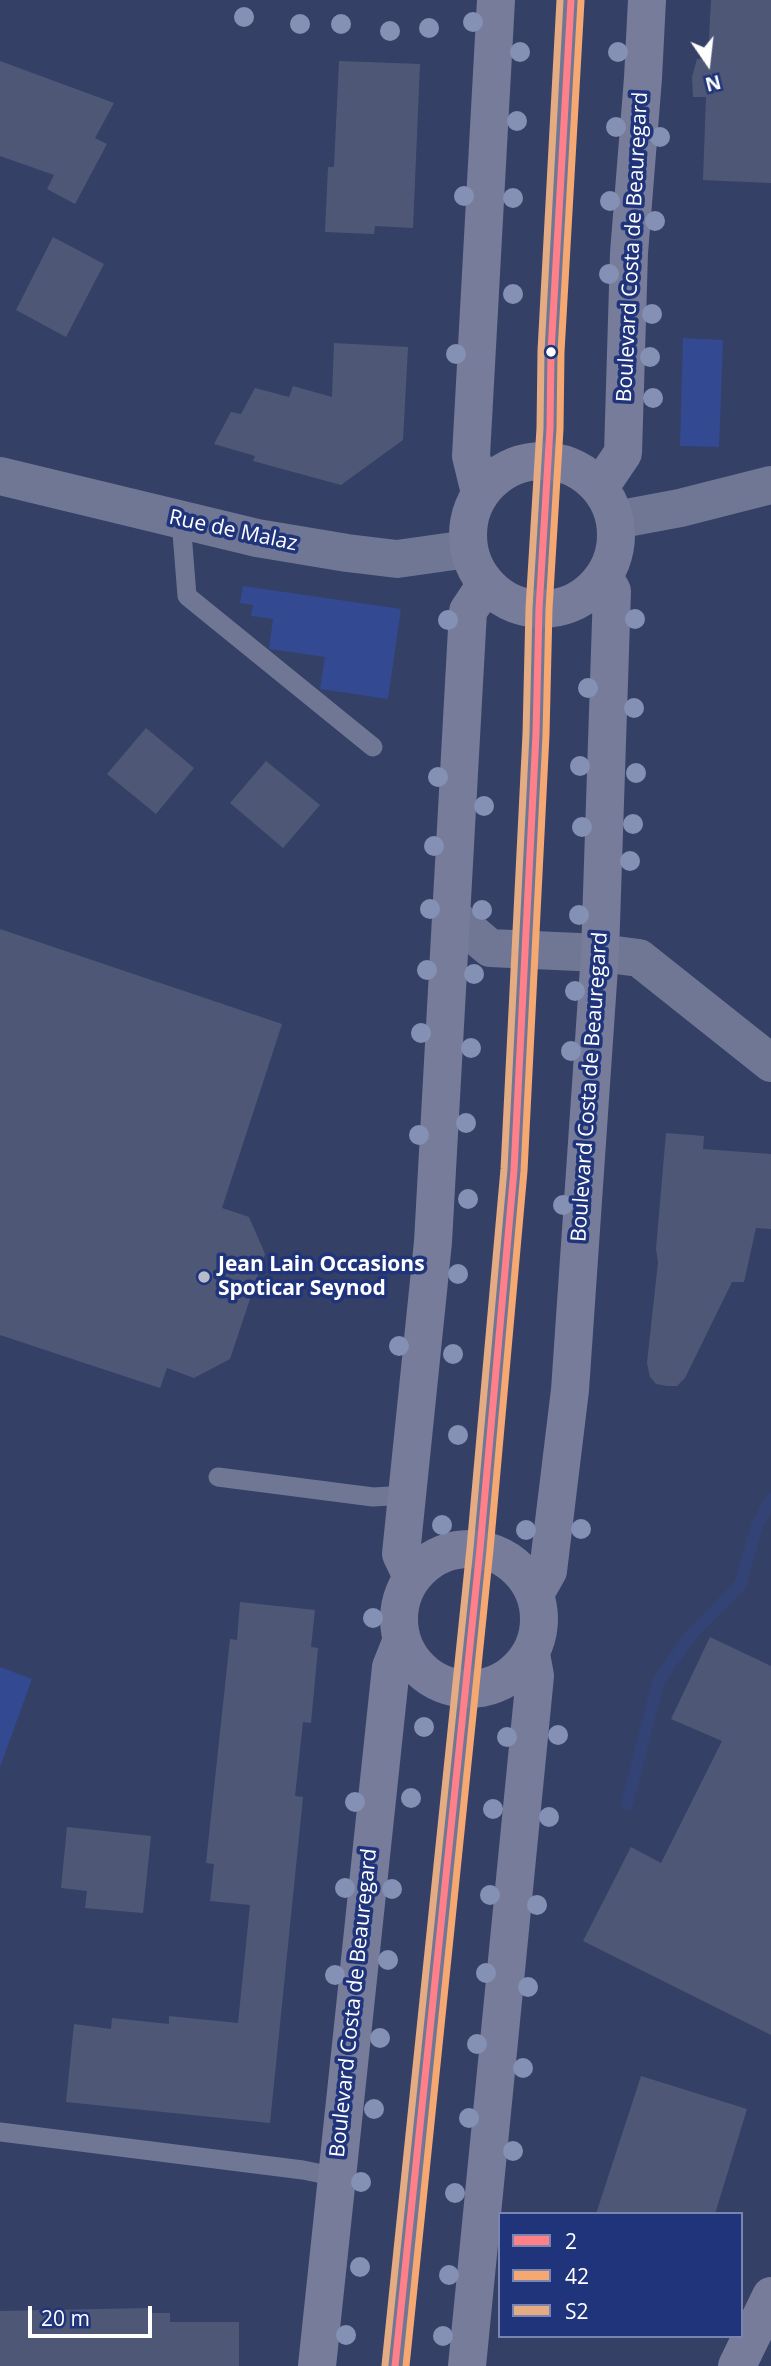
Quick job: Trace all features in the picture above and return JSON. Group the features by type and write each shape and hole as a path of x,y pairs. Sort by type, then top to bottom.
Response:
{"street":[{"path":"480,493 471,456 496,0"},
{"name":"Boulevard Costa de Beauregard","path":"535,1594 548,1571 570,1390 600,953 612,591 604,577 613,559 617,539 608,504 623,453 629,253 647,0"},
{"path":"604,577 586,594 564,606 539,609 510,602 486,584 475,568 468,549 468,520 480,493 499,474 522,463 548,460 577,468 608,504 680,508 771,485"},
{"name":"Rue de Malaz","path":"0,477 257,538 347,553 397,559 468,549"},
{"path":"412,1577 401,1554 433,1242 468,611 486,584"},
{"path":"452,916 489,947 600,953 639,958 771,1063"},
{"path":"464,1690 490,1687 513,1674 531,1654 540,1625 535,1594 523,1573 503,1557 480,1549"},
{"name":"Boulevard Costa de Beauregard","path":"464,1690 437,1683 415,1667 401,1642 398,1608 412,1577 442,1553 480,1549"},
{"name":"Boulevard Costa de Beauregard","path":"317,2366 391,1667 401,1642"},
{"path":"467,2366 535,1676 531,1654"},
{"path":"737,2366 771,2296"}],"lane":[{"path":"395,2366 480,1549 514,1170 536,734 551,352 571,0"},
{"path":"181,520 187,596 373,747"},
{"path":"218,1477 373,1497 407,1495"},
{"path":"0,2133 303,2170 337,2177"}],"shaded area":[{"path":"683,338 723,340 719,447 680,446"},
{"path":"243,586 401,609 388,699 320,689 325,657 269,649 273,619 251,616 253,605 240,603"},
{"path":"0,1667 32,1679 0,1767"}],"building":[{"path":"711,0 771,0 771,183 703,180 706,97 693,97 692,77 697,59 708,59"},
{"path":"0,61 114,103 95,138 107,144 75,204 47,189 54,175 0,156"},
{"path":"339,61 420,64 413,228 375,226 374,234 325,232 328,167 334,167"},
{"path":"53,237 104,264 66,337 16,310"},
{"path":"334,343 408,347 403,440 341,485 253,461 255,456 214,444 231,412 241,414 255,388 289,397 293,386 332,397"},
{"path":"146,728 194,768 156,814 107,774"},
{"path":"266,761 320,805 283,848 230,803"},
{"path":"0,929 282,1024 222,1208 249,1217 265,1254 230,1359 194,1378 167,1368 160,1388 0,1335"},
{"path":"666,1133 704,1136 703,1149 771,1154 771,1229 756,1228 744,1282 732,1282 685,1378 677,1386 656,1384 650,1377 647,1363 658,1262 656,1249"},
{"path":"240,1602 315,1610 311,1647 318,1648 311,1723 303,1722 295,1796 303,1797 270,2123 66,2102 74,2024 111,2029 112,2018 169,2024 169,2016 238,2023 250,1905 210,1901 214,1864 206,1863 230,1639 237,1640"},
{"path":"710,1637 771,1666 771,2035 583,1941 631,1847 661,1863 722,1741 671,1719"},
{"path":"67,1827 151,1836 143,1913 85,1908 87,1891 61,1888"},
{"path":"641,2076 747,2109 716,2212 597,2212"},
{"path":"150,2308 150,2313 170,2313 170,2322 239,2322 239,2366 0,2366 0,2311"}],"waterway":[{"path":"627,1804 658,1682 689,1637 740,1585 757,1526 771,1499"}],"transit line":[{"name":"S2","path":"385,2365 470,1548 504,1169 526,734 529,608 540,428 541,351 560,0"},
{"name":"2","path":"395,2366 480,1549 514,1170 536,734 539,609 550,428 551,352 571,0"},
{"name":"42","path":"406,2366 490,1550 524,1171 546,735 549,609 560,429 561,352 581,1"}],"place":[{"name":"Jean Lain Occasions Spoticar Seynod","path":"204,1277"}]}
